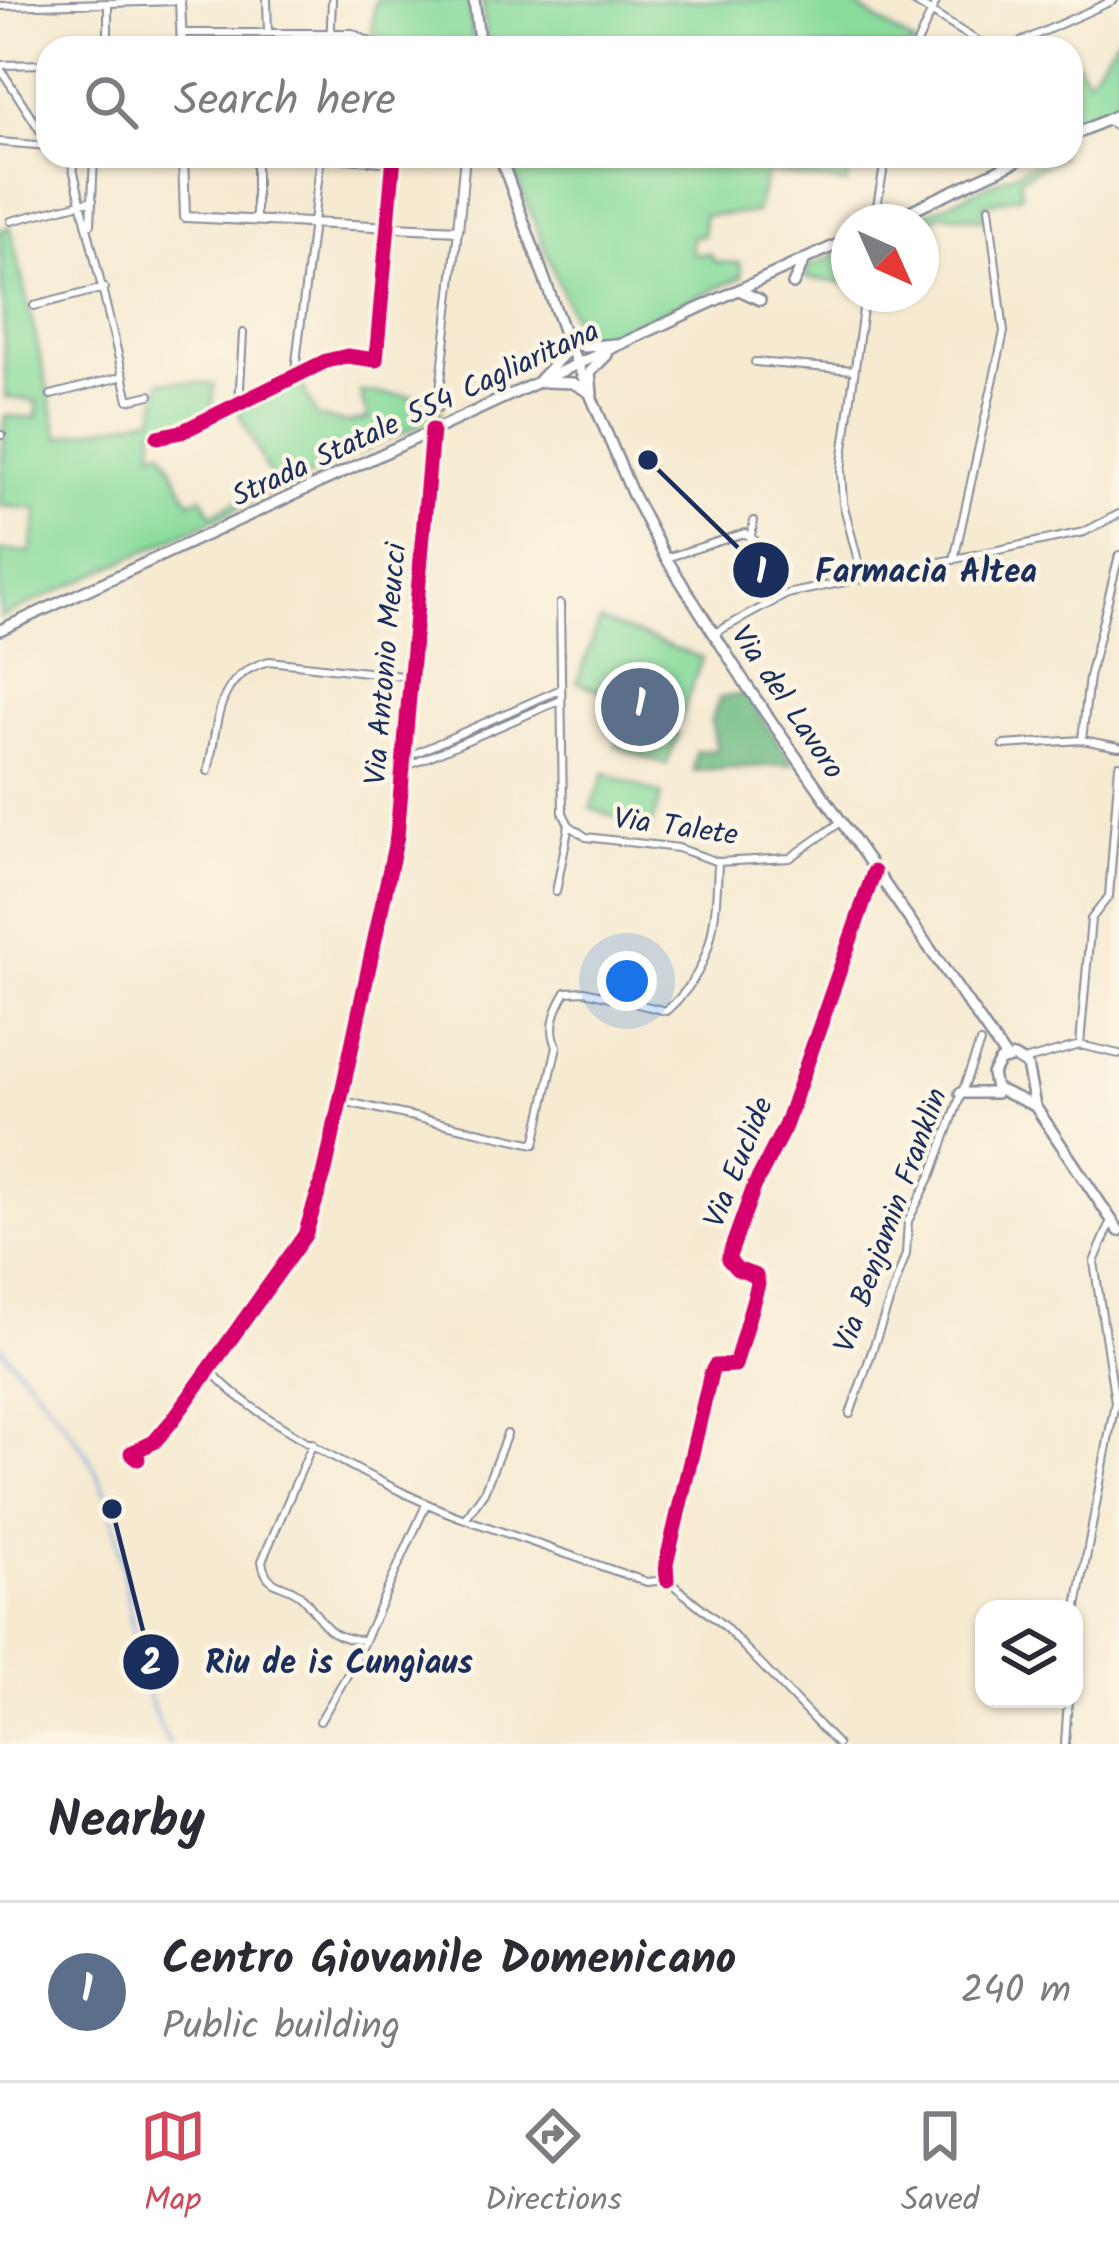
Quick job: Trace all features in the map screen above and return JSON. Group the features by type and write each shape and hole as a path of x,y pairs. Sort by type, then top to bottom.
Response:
{"main road":[{"path":"474,0 478,36"},
{"path":"1083,130 1119,114"},
{"name":"Via del Lavoro","path":"504,168 563,330 581,363 632,494 666,558 993,1046 998,1065"},
{"path":"925,204 1002,168"},
{"name":"Strada Statale 554 Cagliaritana","path":"0,630 831,247"},
{"path":"793,284 805,259"},
{"path":"739,290 760,300"},
{"path":"563,330 584,347 626,342"},
{"path":"538,382 565,353 563,330"},
{"path":"592,394 590,371 626,342"},
{"path":"538,382 573,383 592,394"},
{"path":"960,1093 998,1065 1021,1060 1030,1072 1028,1087 1035,1106 1119,1231"},
{"path":"998,1065 1001,1094"},
{"path":"1016,1096 1028,1087"},
{"path":"960,1093 1016,1096 1035,1106"}],"street":[{"path":"0,6 180,0 182,36"},
{"path":"267,0 268,33"},
{"path":"331,36 332,0"},
{"path":"911,0 970,36"},
{"path":"920,36 937,0"},
{"path":"1034,36 1114,0"},
{"path":"108,1 108,36"},
{"path":"182,32 358,36"},
{"path":"36,64 0,66 36,125"},
{"path":"1105,120 1119,127"},
{"path":"0,142 36,144"},
{"path":"73,168 129,400 150,395"},
{"path":"90,230 94,168"},
{"path":"183,168 185,218 458,230"},
{"path":"256,168 256,221"},
{"path":"294,380 320,168"},
{"path":"158,437 239,406 338,357 376,360 393,168"},
{"path":"438,408 464,168"},
{"path":"877,204 884,168"},
{"path":"11,221 93,200"},
{"path":"955,560 1004,332 989,207"},
{"path":"34,306 104,288"},
{"path":"862,312 841,471 843,503 863,580"},
{"path":"239,406 243,333"},
{"path":"755,362 854,370"},
{"path":"51,395 124,376"},
{"name":"Via Antonio Meucci","path":"138,1459 131,1453 154,1442 211,1370 305,1235 343,1101 397,836 432,430"},
{"path":"713,634 787,594 1084,532 1119,514"},
{"path":"751,535 754,521"},
{"path":"666,558 733,534 751,535 766,549"},
{"path":"1082,740 1089,677 1119,555"},
{"path":"556,892 569,826 563,813 560,604"},
{"path":"208,771 227,683 249,666 269,661 410,677"},
{"path":"405,763 560,689"},
{"path":"484,728 561,700"},
{"path":"1003,745 1082,740 1119,747"},
{"path":"1081,1045 1091,919 1108,896 1119,764"},
{"name":"Via Talete","path":"569,826 586,837 678,848 718,862 790,858 841,822"},
{"path":"343,1101 535,1144 556,1046 551,1034 566,992 586,991 666,1011 680,999 715,938 718,862"},
{"name":"Via Euclide","path":"667,1580 665,1564 710,1373 715,1366 735,1365 758,1284 756,1276 736,1270 728,1259 754,1187 784,1126 874,872"},
{"name":"Via Benjamin Franklin","path":"850,1414 906,1254 908,1221 932,1174 980,1043"},
{"path":"1021,1060 1041,1060 1081,1045 1119,1054"},
{"path":"1030,1072 1041,1060"},
{"path":"1078,1600 1115,1402 1094,1262 1112,1220"},
{"path":"211,1370 222,1385 313,1444 426,1505 647,1582 667,1580 724,1626 837,1744"},
{"path":"465,1519 484,1492 507,1434"},
{"path":"313,1444 268,1546 264,1573 273,1585 302,1597 322,1625 364,1640"},
{"path":"320,1721 364,1640 426,1505"},
{"path":"1065,1744 1067,1708"}],"green space":[{"path":"375,0 468,0 472,36 372,34"},
{"path":"482,0 847,0 902,36 486,36"},
{"path":"1119,35 1119,104 1083,120 1083,72 1088,79"},
{"path":"513,168 851,168 846,184 767,172 756,213 704,215 703,235 692,236 692,254 710,254 715,262 740,263 742,277 596,340 578,332"},
{"path":"1025,168 1040,168 1020,178 1021,195 984,205 985,219 939,216 939,208"},
{"path":"10,227 59,437 154,417 161,381 214,384 212,412 189,423 154,427 153,452 163,449 189,501 202,497 211,514 274,484 238,411 300,381 317,417 347,423 368,419 360,392 434,398 433,413 441,410 441,415 0,618 0,551 31,552 38,509 0,506 5,416 36,418 38,402 6,397 0,230"},
{"path":"831,257 831,281 806,278 808,267"},
{"path":"600,621 702,658 680,720 577,682"},
{"path":"745,694 793,764 693,771 696,751 717,750 711,720 720,698"},
{"path":"628,717 678,735 666,765 616,746"},
{"path":"605,773 662,795 649,830 591,808"}],"waterway":[{"path":"0,1347 66,1425 105,1490 146,1689 169,1744"}],"cycle path":[{"path":"158,437 181,432 326,361 347,356 376,360 393,168"},
{"path":"138,1459 131,1453 154,1442 172,1421 305,1235 325,1171 397,836 432,430"},
{"path":"667,1580 666,1564 711,1373 715,1366 735,1365 758,1284 756,1276 737,1269 728,1259 754,1187 785,1126 874,872"}],"place":[{"name":"Farmacia Altea","path":"648,460"},
{"name":"Centro Giovanile Domenicano","path":"640,707"},
{"name":"Riu de is Cungiaus","path":"112,1509"}]}
